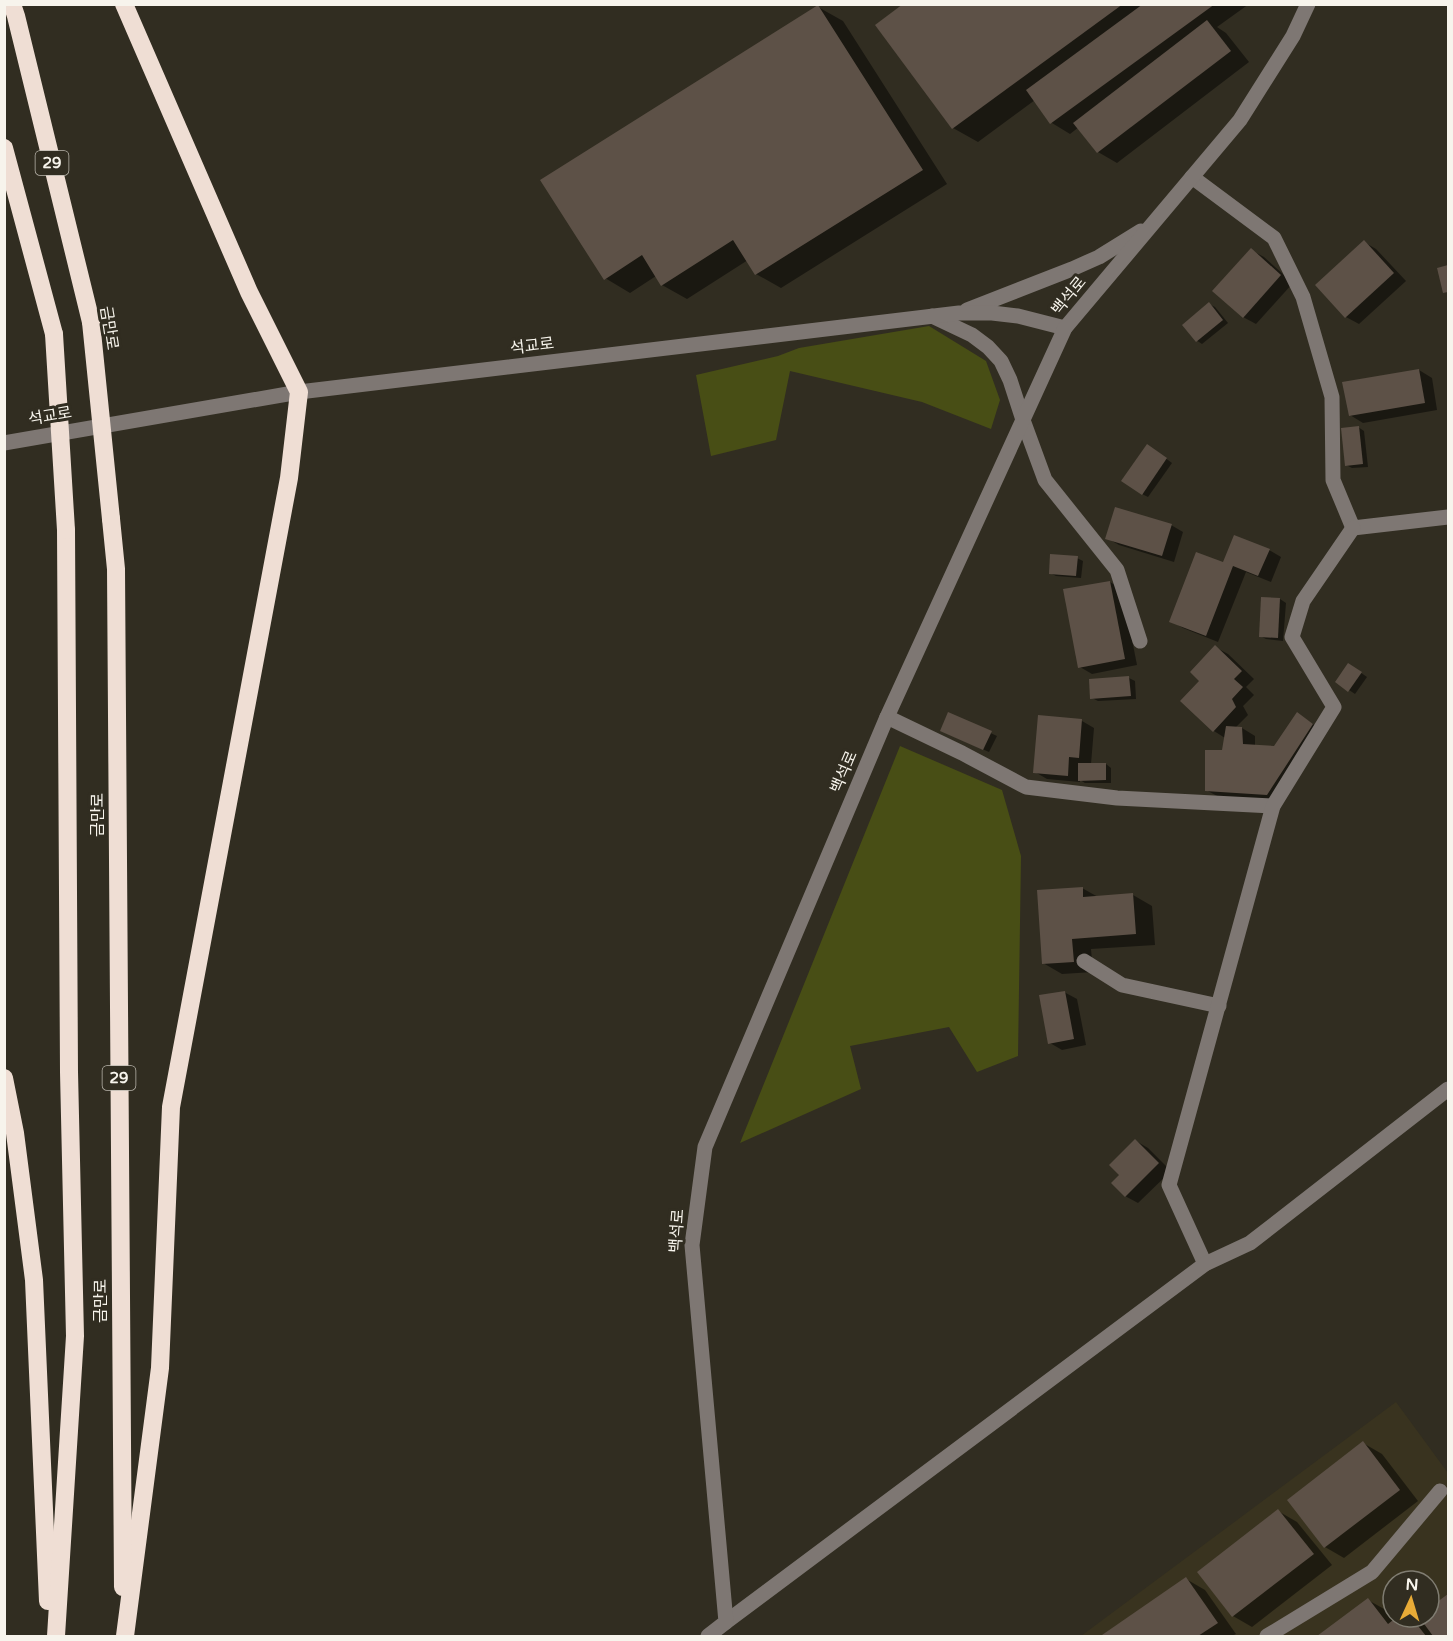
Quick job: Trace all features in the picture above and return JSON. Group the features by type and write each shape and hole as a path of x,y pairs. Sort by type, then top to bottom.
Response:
{"highway":[{"name":"금만로","path":"12,4 91,322 116,570 124,1636"},
{"path":"124,4 249,292 299,392 290,478 171,1107 160,1368 124,1636"},
{"name":"금만로","path":"4,148 54,334 66,530 69,1072 75,1336 56,1636"},
{"path":"4,1078 15,1133 34,1280 50,1636"}],"street":[{"name":"백석로","path":"726,1622 692,1245 705,1147 887,717 1065,328 1240,120 1293,36 1308,4"},
{"path":"1192,177 1274,238 1303,297 1332,397 1333,480 1353,528"},
{"path":"959,313 1099,257 1154,223"},
{"name":"석교로","path":"4,443 299,392 959,313 1018,316 1065,328"},
{"path":"932,316 972,335 988,347 1000,361 1010,380 1045,480 1117,570 1140,640"},
{"path":"1205,1264 1169,1185 1273,806 1334,707 1292,637 1303,601 1353,528 1449,517"},
{"path":"887,717 1026,787 1117,798 1273,806"},
{"path":"1084,961 1122,985 1218,1006"},
{"path":"708,1636 1205,1264 1250,1243 1449,1089"},
{"path":"1267,1636 1372,1572 1440,1491"}],"shaded area":[{"path":"1396,1402 1448,1473 1448,1636 1081,1636"}],"green space":[{"path":"929,326 986,361 1000,400 991,429 922,402 790,371 776,440 711,456 696,375 778,356 799,348"},
{"path":"900,746 1002,790 1021,856 1018,1056 977,1072 949,1027 850,1046 861,1089 740,1143"}],"building":[{"path":"903,4 1123,4 952,129 875,25"},
{"path":"1143,4 1215,4 1050,124 1026,90"},
{"path":"818,5 923,170 755,275 733,240 661,286 642,255 604,280 540,180"},
{"path":"1207,20 1231,51 1097,153 1073,123"},
{"path":"1364,240 1394,273 1345,318 1315,285"},
{"path":"1251,248 1281,275 1243,318 1212,291"},
{"path":"1448,265 1448,292 1443,293 1437,268"},
{"path":"1209,302 1223,320 1196,342 1182,325"},
{"path":"1419,369 1425,403 1349,416 1342,382"},
{"path":"1359,426 1363,464 1345,466 1341,428"},
{"path":"1147,444 1167,458 1142,495 1121,481"},
{"path":"1115,507 1172,524 1162,556 1105,539"},
{"path":"1234,535 1270,549 1258,576 1233,566 1206,636 1169,622 1196,552 1223,562"},
{"path":"1050,554 1078,556 1076,576 1049,574"},
{"path":"1110,581 1125,659 1078,668 1063,589"},
{"path":"1261,597 1280,598 1278,638 1259,637"},
{"path":"1215,645 1242,671 1234,679 1243,687 1232,699 1236,707 1213,732 1180,701 1199,681 1190,672"},
{"path":"1348,663 1362,672 1348,692 1335,682"},
{"path":"1129,676 1131,696 1090,699 1089,679"},
{"path":"948,712 992,731 983,750 940,731"},
{"path":"1297,712 1313,724 1267,795 1205,791 1205,750 1222,750 1226,726 1242,727 1243,744 1274,746"},
{"path":"1038,715 1082,719 1079,758 1069,757 1068,776 1033,773"},
{"path":"1078,763 1106,763 1106,780 1078,781"},
{"path":"1083,887 1083,897 1133,893 1136,934 1072,939 1074,962 1042,964 1037,890"},
{"path":"1065,991 1074,1039 1048,1044 1039,995"},
{"path":"1135,1139 1159,1163 1125,1197 1111,1183 1119,1175 1109,1165"},
{"path":"1363,1441 1400,1490 1324,1548 1287,1500"},
{"path":"1278,1509 1314,1554 1232,1617 1197,1572"},
{"path":"1186,1577 1218,1623 1198,1636 1102,1635"},
{"path":"1448,1594 1448,1636 1433,1636 1428,1629 1441,1629 1441,1599"},
{"path":"1368,1598 1381,1615 1381,1629 1420,1629 1426,1636 1317,1636"}]}
